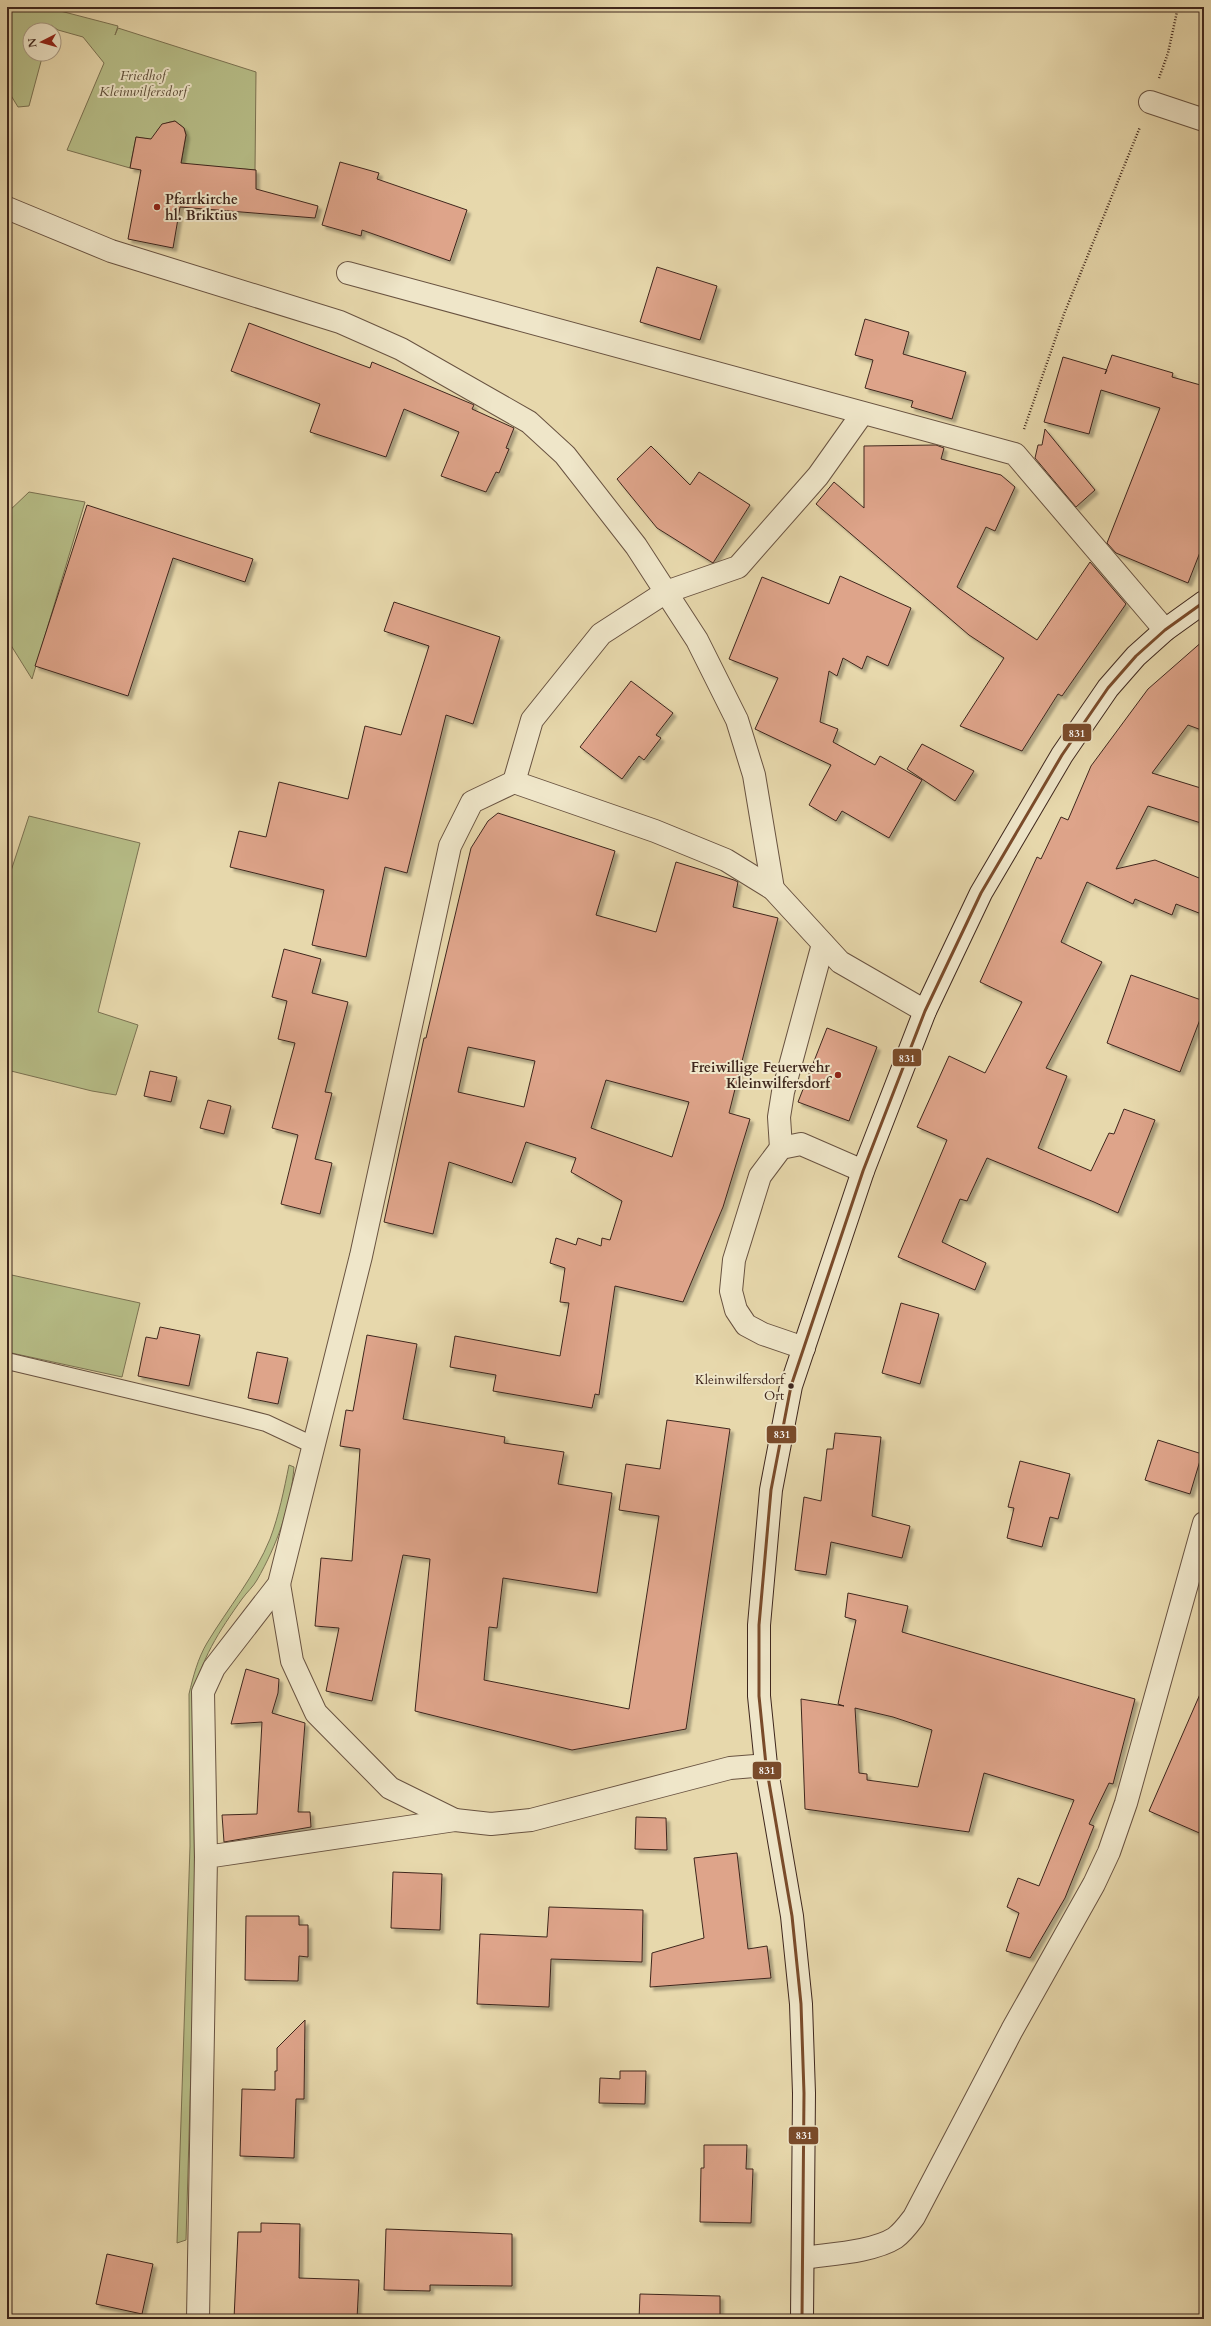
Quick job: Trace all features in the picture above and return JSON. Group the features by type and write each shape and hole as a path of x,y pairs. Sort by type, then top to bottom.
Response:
{"street":[{"path":"1150,102 1204,120"},
{"path":"7,208 111,251 340,322 401,349 529,422 565,455 636,546 697,640 737,720 754,775 773,889"},
{"path":"348,273 862,414 1015,454 1166,630"},
{"path":"514,782 532,720 601,634 666,592 738,567 818,476 862,414"},
{"path":"802,2319 804,2258 801,2004 792,1916 766,1765 759,1696 759,1625 771,1490 791,1386 863,1171 925,1011 981,893 1062,755 1108,688 1136,656 1166,630 1204,602"},
{"path":"455,1820 390,1788 316,1713 292,1661 279,1584 361,1256 450,846 472,802 514,782 655,831 726,860 773,889 840,962 925,1011"},
{"path":"804,1348 763,1334 746,1325 736,1310 731,1291 734,1260 760,1176 781,1148 779,1118 783,1092 823,944"},
{"path":"781,1148 801,1144 863,1171"},
{"path":"804,2258 851,2251 883,2243 894,2239 914,2218 1012,2030 1090,1891 1109,1852 1126,1803 1204,1523"},
{"path":"198,2319 206,1857 203,1692 214,1668 279,1584"},
{"path":"206,1857 455,1820 491,1824 531,1820 730,1768 766,1765"}],"lane":[{"path":"7,1361 266,1423 313,1445"}],"path":[{"path":"1015,454 1064,314 1150,102 1168,53 1178,7"}],"green space":[{"name":"Friedhof Kleinwilfersdorf","path":"7,7 45,7 118,26 115,35 118,28 256,72 255,170 181,164 186,135 184,128 175,121 163,124 157,132 154,140 136,137 130,168 67,150 104,63 83,37 62,31 62,22 22,22 22,62 41,62 29,106 18,107 7,89"},
{"path":"29,492 85,502 32,679 7,639 7,513"},
{"path":"29,816 140,843 98,1012 138,1025 116,1095 92,1091 7,1070 7,883"},
{"path":"7,1274 140,1303 122,1377 7,1352"},
{"path":"289,1465 294,1467 290,1496 277,1539 254,1585 244,1596 218,1634 200,1672 193,1700 195,1930 186,2240 177,2243 190,1846 189,1694 196,1668 204,1649 264,1553 279,1512"}],"building":[{"path":"175,121 184,128 186,135 181,163 256,170 256,189 318,206 315,218 180,207 173,248 128,239 141,170 130,168 136,137 151,139 162,124"},
{"path":"340,162 379,173 377,179 467,210 450,261 362,230 361,236 322,225"},
{"path":"657,267 717,286 700,340 640,322"},
{"path":"865,319 909,332 903,354 966,372 952,419 911,407 913,401 865,388 873,360 855,355"},
{"path":"249,323 370,368 372,362 472,404 474,405 472,409 514,428 506,448 509,449 499,473 496,472 486,492 441,476 459,432 404,409 386,457 310,432 320,404 231,371"},
{"path":"1112,355 1173,373 1172,377 1204,386 1204,542 1188,583 1116,553 1107,543 1160,408 1101,390 1089,434 1044,422 1063,357 1107,370"},
{"path":"1045,429 1095,490 1076,507 1035,458 1038,445 1042,445"},
{"path":"936,445 944,448 941,459 1001,475 1015,487 995,531 986,527 957,587 1037,640 1090,562 1126,604 1062,696 1058,694 1022,751 960,726 1004,658 969,635 816,504 834,482 864,508 864,446"},
{"path":"651,446 690,485 699,472 750,505 713,563 657,528 617,479"},
{"path":"87,505 253,559 245,582 173,558 128,696 35,666"},
{"path":"840,576 911,608 888,666 867,656 862,669 843,658 837,676 829,671 820,722 838,729 833,742 875,765 880,756 922,780 889,838 842,811 836,821 809,805 831,765 755,729 778,678 729,659 762,577 829,604"},
{"path":"394,602 500,637 473,724 446,715 407,873 385,867 366,957 312,945 324,890 230,867 239,831 266,837 279,782 348,799 365,726 401,735 429,646 384,631"},
{"path":"1204,640 1204,731 1188,725 1152,773 1204,789 1204,824 1148,806 1116,869 1155,860 1204,880 1204,915 1176,904 1172,915 1135,899 1133,904 1087,882 1061,942 1102,962 1046,1068 1067,1076 1038,1148 1091,1171 1109,1133 1114,1134 1124,1109 1155,1120 1118,1213 987,1158 967,1201 960,1199 942,1242 986,1263 975,1290 898,1257 947,1140 917,1127 949,1056 985,1073 1022,1002 980,982 1037,857 1041,859 1061,817 1068,820 1091,766 1148,689"},
{"path":"631,681 673,713 656,735 661,738 644,760 639,756 622,779 580,747"},
{"path":"922,744 974,771 955,801 907,769"},
{"path":"498,813 615,851 596,915 656,932 676,862 738,882 733,907 778,918 729,1113 750,1119 723,1207 683,1302 615,1286 599,1395 595,1394 592,1408 493,1391 496,1375 450,1367 455,1336 560,1356 569,1303 560,1302 565,1268 550,1263 556,1238 576,1245 578,1238 601,1246 602,1238 610,1240 622,1201 571,1172 576,1158 526,1142 512,1183 449,1162 433,1234 384,1222 424,1038 426,1038 471,848 488,821","holes":["468,1047 535,1061 524,1107 458,1092","606,1080 689,1102 672,1157 591,1128"]},
{"path":"284,949 321,959 312,993 348,1002 325,1092 332,1093 315,1159 332,1163 320,1214 281,1204 298,1135 272,1128 295,1043 278,1039 287,1001 272,997"},
{"path":"1131,975 1204,1001 1204,1009 1180,1072 1107,1043"},
{"name":"Freiwillige Feuerwehr Kleinwilfersdorf","path":"827,1028 877,1047 849,1121 798,1102"},
{"path":"150,1071 177,1077 171,1102 144,1096"},
{"path":"208,1100 231,1106 224,1134 200,1128"},
{"path":"901,1303 939,1314 920,1384 882,1373"},
{"path":"160,1327 200,1335 189,1386 138,1376 146,1337 157,1339"},
{"path":"367,1335 417,1344 403,1419 505,1437 504,1443 564,1452 558,1484 612,1493 597,1593 503,1578 497,1628 489,1627 484,1680 629,1709 659,1516 619,1510 626,1464 660,1469 667,1420 730,1429 686,1729 572,1750 415,1711 430,1559 403,1555 372,1701 326,1691 339,1628 315,1626 321,1558 352,1561 360,1449 340,1446 346,1410 353,1411"},
{"path":"257,1352 288,1358 278,1404 248,1398"},
{"path":"835,1433 881,1437 872,1516 910,1526 902,1558 831,1542 826,1575 795,1570 804,1497 821,1501 827,1449 833,1449"},
{"path":"1158,1440 1202,1454 1190,1494 1145,1480"},
{"path":"1020,1461 1070,1474 1058,1519 1050,1517 1042,1547 1007,1538 1014,1508 1008,1507"},
{"path":"848,1593 908,1606 902,1632 1135,1699 1113,1784 1109,1783 1089,1824 1094,1826 1065,1898 1030,1958 1006,1951 1019,1913 1007,1907 1018,1878 1039,1886 1074,1800 984,1773 969,1832 805,1809 801,1699 844,1706 838,1704 856,1620 845,1617","holes":["855,1708 893,1717 932,1730 918,1787 867,1780 867,1774 859,1773"]},
{"path":"246,1669 279,1679 278,1693 272,1713 305,1723 298,1812 310,1812 311,1827 224,1842 222,1815 257,1814 262,1722 231,1724"},
{"path":"1204,1685 1204,1835 1149,1811"},
{"path":"636,1817 666,1818 667,1850 635,1849"},
{"path":"737,1853 748,1949 767,1946 771,1978 650,1987 652,1953 704,1938 694,1858"},
{"path":"393,1872 442,1874 440,1930 391,1928"},
{"path":"549,1907 643,1910 642,1962 551,1959 549,2007 477,2004 480,1934 547,1937"},
{"path":"246,1916 299,1916 299,1925 308,1925 308,1957 299,1956 298,1981 245,1980"},
{"path":"305,2020 304,2099 296,2099 294,2158 240,2156 242,2089 275,2090 277,2048"},
{"path":"620,2071 646,2071 645,2104 599,2103 600,2078 620,2079"},
{"path":"704,2145 747,2145 746,2169 753,2169 751,2223 700,2222 701,2168 704,2168"},
{"path":"261,2223 300,2224 299,2278 359,2280 357,2319 234,2319 238,2232 261,2232"},
{"path":"386,2229 512,2234 512,2286 430,2285 430,2291 384,2290"},
{"path":"107,2254 153,2264 142,2314 96,2304"},
{"path":"640,2294 720,2296 720,2319 639,2319"}],"transit line":[{"name":"831","path":"802,2319 804,2093 801,2004 792,1916 766,1765 759,1696 759,1625 771,1490 791,1386 863,1171 925,1011 981,893 1062,755 1108,688 1136,656 1165,630 1204,602"}],"place":[{"name":"Pfarrkirche hl. Briktius","path":"157,207"},
{"name":"Freiwillige Feuerwehr Kleinwilfersdorf","path":"838,1075"},
{"name":"Kleinwilfersdorf Ort","path":"791,1386"}]}
